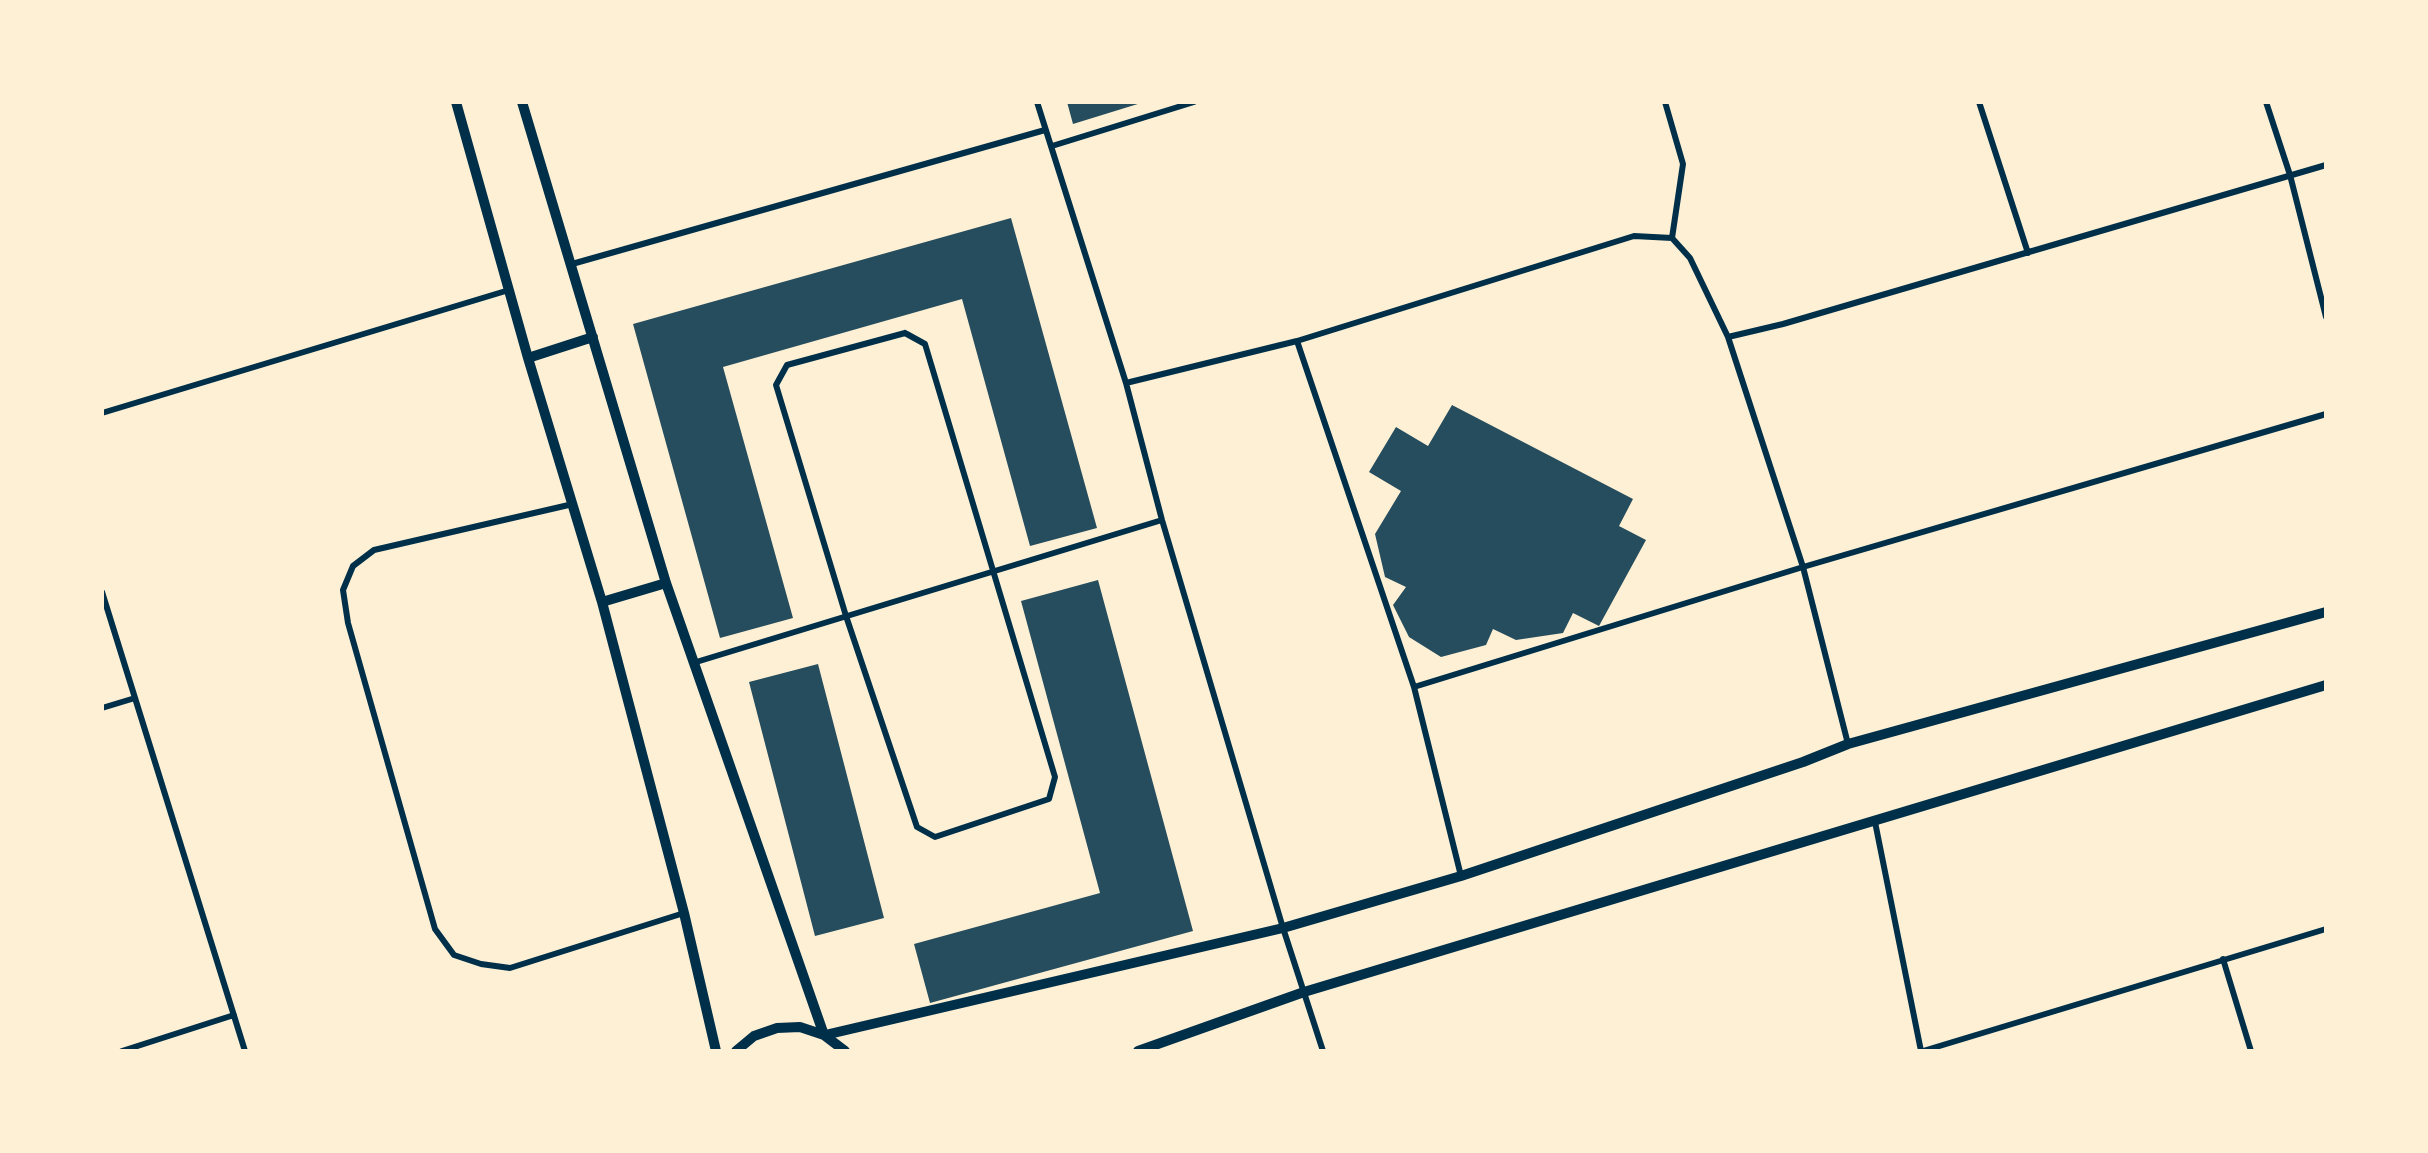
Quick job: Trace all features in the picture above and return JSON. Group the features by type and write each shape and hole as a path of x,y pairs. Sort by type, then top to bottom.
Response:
{"street":[{"path":"456,102 528,358 603,602 684,913 716,1051"},
{"path":"522,102 666,583 825,1035"},
{"path":"1037,102 1126,383 1162,520 1283,928 1323,1051"},
{"path":"1052,147 1194,102"},
{"path":"1665,102 1683,164 1672,238"},
{"path":"1978,102 2028,253"},
{"path":"2266,102 2290,176 2326,317"},
{"path":"572,264 1045,130"},
{"path":"1728,338 1783,324 2326,165"},
{"path":"1126,383 1297,341 1634,236 1672,238 1690,258 1728,338 1803,567 1848,744"},
{"path":"102,413 509,290"},
{"path":"905,333 925,344 993,572 1056,777 1049,799 935,837 917,826 846,616 776,385 787,365 905,333"},
{"path":"528,358 593,337"},
{"path":"1297,341 1414,687 1461,876"},
{"path":"1414,687 1803,567 2326,414"},
{"path":"574,504 374,550 353,566 343,591 348,623 435,929 454,955 481,964 510,968 684,913"},
{"path":"693,663 1162,520"},
{"path":"603,602 666,583"},
{"path":"102,592 245,1051"},
{"path":"825,1035 1283,928 1461,876 1803,762 1848,744 2326,612"},
{"path":"1138,1051 1304,992 2326,685"},
{"path":"102,708 135,698"},
{"path":"1875,822 1922,1051 2326,929"},
{"path":"2223,959 2251,1051"},
{"path":"122,1051 234,1015"},
{"path":"736,1051 754,1036 777,1028 800,1027 825,1035 845,1051"}],"building":[{"path":"1067,102 1141,102 1141,103 1073,124"},
{"path":"1011,218 1097,528 1030,546 962,299 723,367 793,618 720,638 633,324"},
{"path":"1452,405 1633,499 1619,526 1646,540 1599,626 1573,613 1563,633 1516,640 1493,629 1486,645 1441,657 1409,637 1393,605 1406,587 1385,577 1375,534 1401,491 1369,472 1396,427 1428,446"},
{"path":"1098,580 1193,931 930,1003 914,944 1100,893 1021,601"},
{"path":"818,664 884,918 815,936 749,682"}]}
